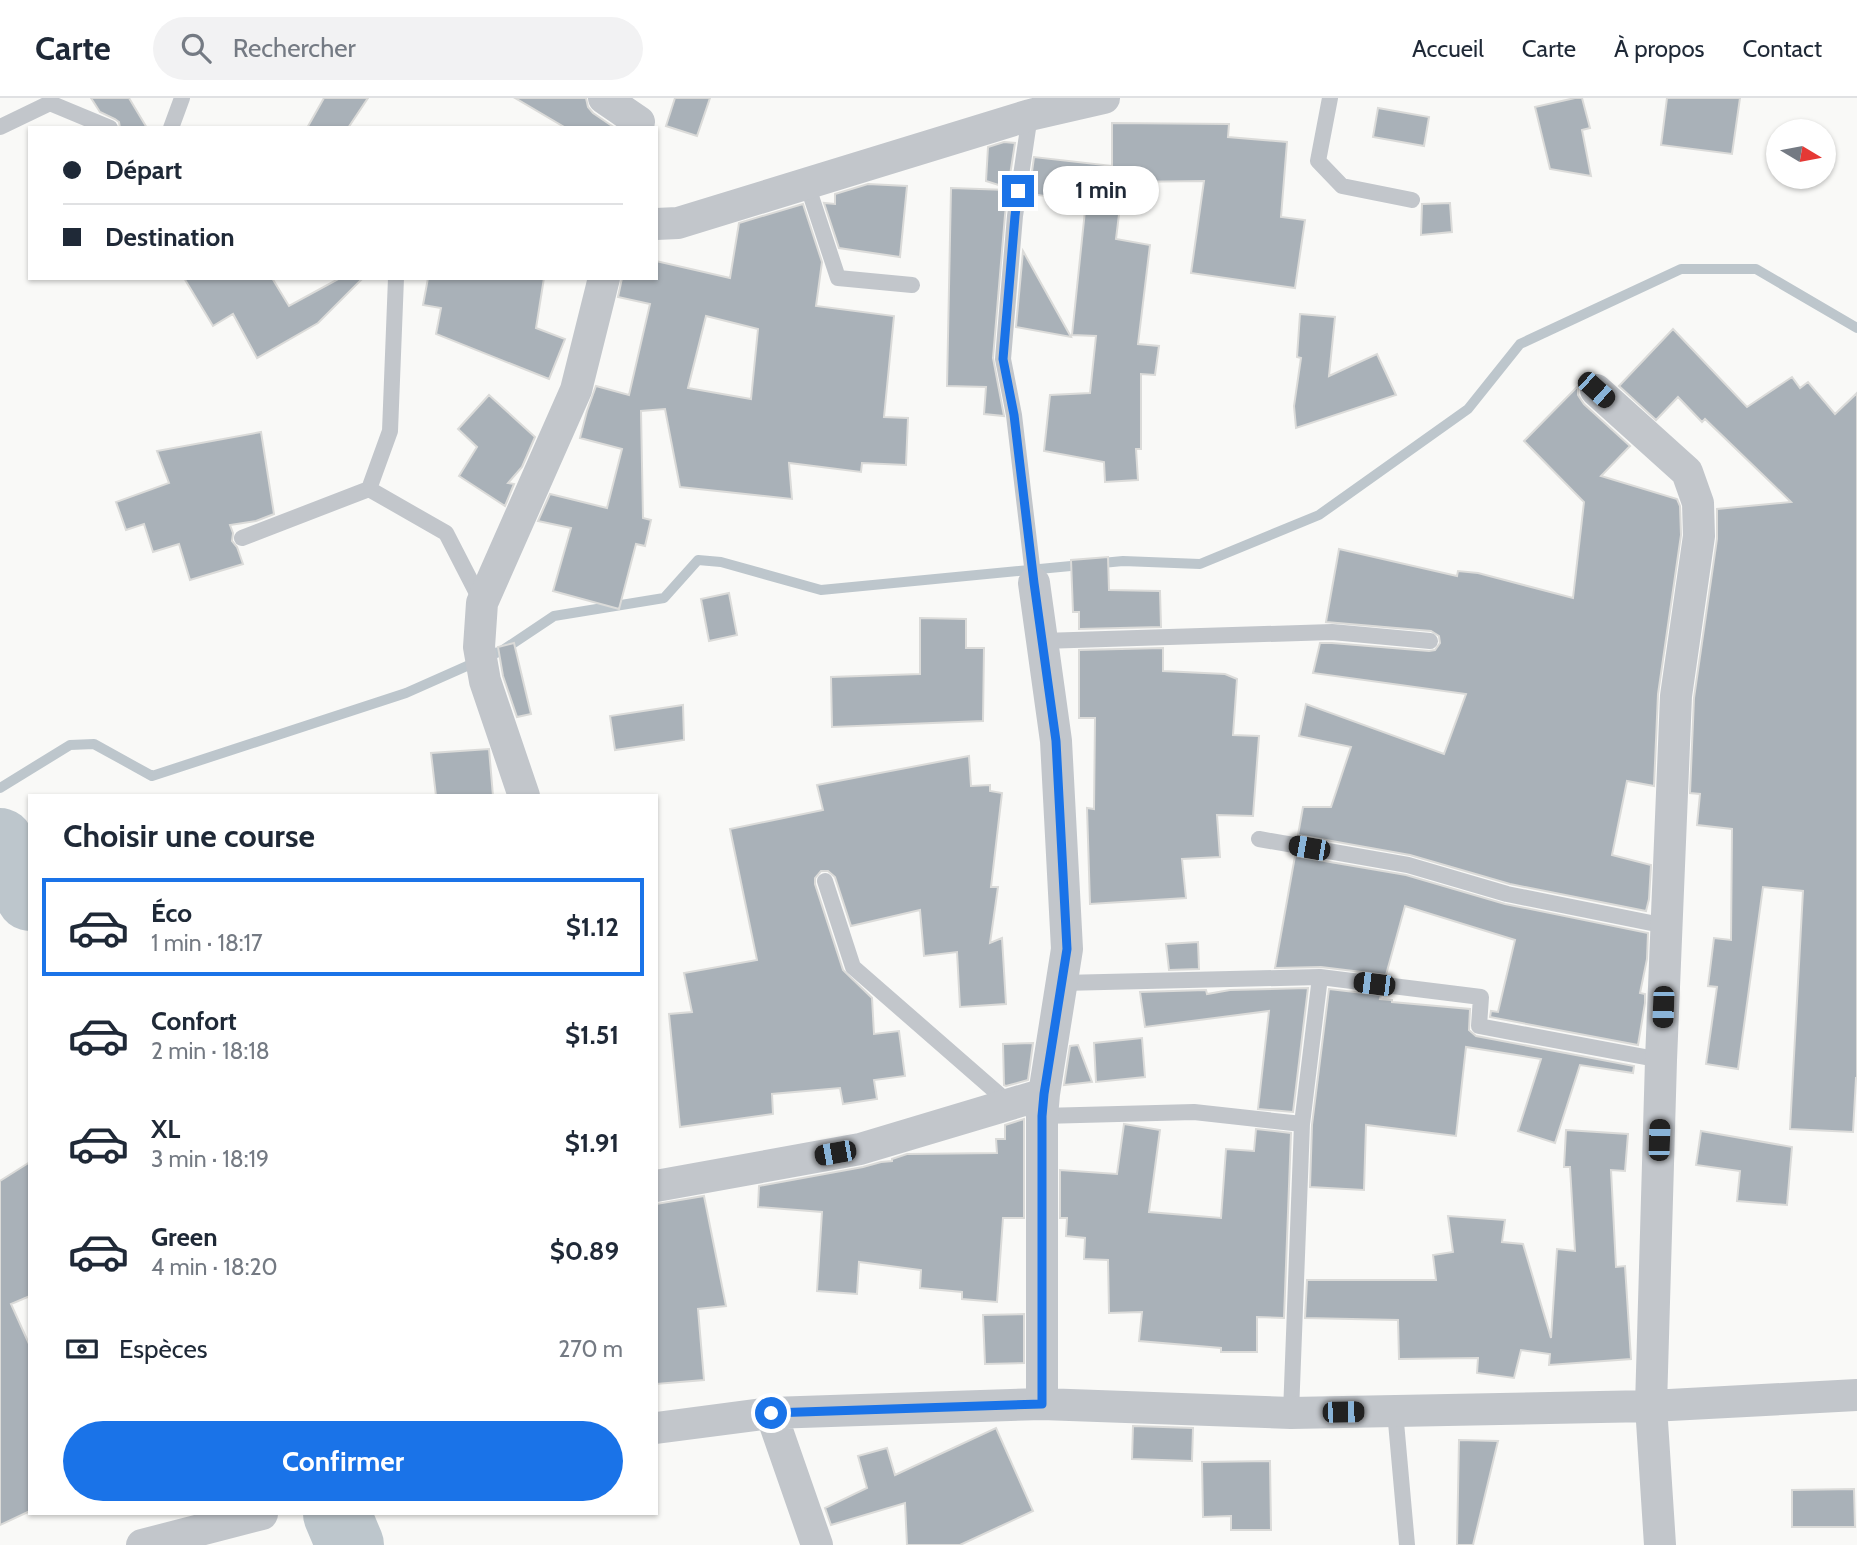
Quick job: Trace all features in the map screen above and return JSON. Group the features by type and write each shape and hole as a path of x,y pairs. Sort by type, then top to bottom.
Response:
{"street":[{"path":"604,98 642,116"},
{"path":"658,224 678,223 1030,115 1104,98"},
{"path":"523,794 485,681 479,647 482,603 576,390 604,280"},
{"path":"1596,390 1687,472 1698,503 1699,536 1676,696 1661,1060 1651,1406 1660,1545"},
{"path":"1034,583 1057,755 1067,949 1043,1105 1042,1404"},
{"path":"658,1186 860,1149 1010,1104 1043,1105"},
{"path":"658,1428 771,1413 1042,1404 1291,1413 1651,1406 1857,1395"},
{"path":"771,1413 817,1545"},
{"path":"142,1545 258,1515"}],"lane":[{"path":"172,126 182,98"},
{"path":"1330,98 1318,162 1342,186 1412,201"},
{"path":"0,127 50,103 105,126"},
{"path":"1030,115 1015,216 1003,359 1014,415 1034,583"},
{"path":"807,184 838,278 912,285"},
{"path":"242,538 369,489 390,431 396,280"},
{"path":"369,489 446,533 482,603"},
{"path":"1042,641 1332,632 1430,641"},
{"path":"1259,839 1408,865 1507,894 1666,926"},
{"path":"825,881 853,967 1010,1104"},
{"path":"1291,1413 1302,1124 1320,977"},
{"path":"1062,983 1320,977 1481,997 1479,1026 1661,1060"},
{"path":"1043,1105 1194,1112 1302,1124"},
{"path":"1395,1410 1407,1545"}],"building":[{"path":"91,98 129,98 146,126 120,126 115,119 100,112"},
{"path":"324,98 368,98 349,126 308,126"},
{"path":"515,98 586,98 593,113 612,126 563,126"},
{"path":"675,98 710,98 697,136 666,126"},
{"path":"1582,98 1590,128 1582,130 1591,176 1550,169 1535,107"},
{"path":"1667,98 1740,98 1732,154 1661,145"},
{"path":"1378,108 1429,117 1424,146 1373,137"},
{"path":"1112,123 1229,124 1228,137 1287,142 1281,217 1305,220 1295,288 1191,273 1204,181 1123,182 1116,239 1150,245 1138,344 1159,346 1155,375 1141,374 1141,449 1136,449 1138,480 1105,482 1104,462 1044,451 1050,395 1090,393 1096,336 1072,335 1086,201 1029,194 1034,157 1112,166"},
{"path":"1004,142 1015,143 1008,188 986,181 988,147"},
{"path":"868,184 907,186 900,257 839,248 824,203 835,204 835,194"},
{"path":"951,188 1008,190 993,358 1004,416 984,414 986,387 947,386"},
{"path":"1450,203 1452,232 1421,235 1422,204"},
{"path":"803,204 822,262 816,306 894,316 884,417 908,418 906,465 862,463 861,472 789,463 792,499 680,487 665,409 641,411 643,518 651,520 645,546 636,544 619,609 553,591 571,528 538,521 550,494 607,508 622,449 580,438 596,386 629,395 650,304 618,297 622,280 658,280 658,261 730,278 739,223","holes":["706,316 758,329 751,399 688,388"]},
{"path":"1023,251 1071,337 1016,327"},
{"path":"185,280 273,280 289,306 336,280 361,280 318,323 257,358 233,314 213,326"},
{"path":"428,280 544,280 536,328 565,339 549,379 436,334 441,308 423,305"},
{"path":"1300,314 1335,317 1329,376 1377,354 1396,395 1296,428 1294,406 1301,358 1297,357"},
{"path":"1673,329 1747,407 1792,377 1800,388 1808,382 1835,414 1857,393 1857,1078 1853,1132 1790,1129 1803,891 1763,887 1738,1069 1706,1064 1717,987 1708,986 1714,938 1731,940 1732,829 1697,825 1700,794 1690,793 1694,698 1717,539 1717,509 1791,502 1705,419 1702,422 1678,397 1656,420 1619,386"},
{"path":"1578,386 1578,395 1584,404 1630,446 1601,476 1677,499 1680,506 1681,535 1658,694 1654,786 1627,781 1612,855 1651,865 1646,911 1510,884 1410,855 1298,835 1303,807 1331,807 1351,747 1299,736 1306,704 1444,754 1466,694 1313,673 1320,643 1429,651 1435,650 1440,643 1439,636 1431,631 1326,622 1339,549 1457,576 1458,571 1478,573 1573,598 1584,502 1524,441"},
{"path":"489,395 535,437 522,467 508,483 514,484 505,506 459,476 477,447 458,429"},
{"path":"261,432 274,514 256,521 230,525 232,541 243,564 190,580 179,544 153,552 144,524 126,530 116,502 169,483 157,451"},
{"path":"1108,557 1109,590 1160,591 1161,627 1079,629 1079,612 1073,612 1071,560"},
{"path":"729,593 737,635 709,641 701,599"},
{"path":"920,618 966,619 966,648 984,648 983,721 832,727 831,677 920,674"},
{"path":"514,643 531,714 517,717 503,676 498,647"},
{"path":"1163,648 1163,671 1225,674 1237,679 1233,735 1259,736 1253,816 1217,815 1220,857 1182,859 1186,898 1090,904 1087,808 1094,809 1095,718 1079,718 1079,650"},
{"path":"683,705 684,740 615,750 610,716"},
{"path":"489,749 493,794 436,794 431,753"},
{"path":"969,756 971,786 990,785 990,791 1002,793 991,887 998,887 990,943 1002,938 1006,1004 960,1007 957,952 924,956 920,910 851,926 835,877 828,871 821,871 815,878 815,884 843,970 872,998 874,1034 899,1031 905,1076 874,1080 877,1099 843,1104 840,1088 772,1094 773,1114 680,1127 669,1014 692,1012 684,973 757,960 730,829 823,810 817,785"},
{"path":"1295,856 1406,875 1505,904 1648,933 1647,959 1640,993 1645,994 1645,1003 1638,1045 1490,1017 1491,1011 1498,1012 1515,940 1405,906 1386,975 1321,967 1275,968"},
{"path":"1198,942 1199,969 1169,970 1166,944"},
{"path":"1308,988 1293,1112 1258,1109 1269,1011 1145,1027 1140,992 1206,990 1207,994 1230,990"},
{"path":"1329,989 1381,995 1380,999 1392,1002 1470,1009 1469,1030 1476,1036 1634,1066 1633,1073 1580,1065 1555,1143 1518,1131 1541,1059 1466,1047 1456,1136 1366,1125 1364,1190 1310,1187 1312,1125"},
{"path":"1142,1038 1145,1077 1096,1082 1094,1043"},
{"path":"1033,1043 1028,1080 1004,1085 1003,1044"},
{"path":"1078,1045 1092,1082 1064,1085 1070,1046"},
{"path":"1024,1119 1024,1218 1003,1218 997,1302 962,1299 962,1292 920,1288 921,1270 859,1262 857,1294 817,1291 822,1212 758,1207 759,1186 892,1161 907,1154 997,1153 996,1139 1005,1139 1005,1125"},
{"path":"1124,1124 1160,1130 1149,1212 1221,1218 1226,1149 1254,1151 1256,1129 1291,1133 1284,1318 1257,1317 1257,1352 1221,1352 1221,1348 1139,1341 1142,1312 1109,1313 1108,1260 1084,1259 1085,1238 1066,1236 1067,1218 1060,1218 1060,1170 1117,1174"},
{"path":"1566,1130 1628,1134 1625,1171 1611,1170 1616,1267 1625,1266 1631,1359 1549,1365 1550,1354 1521,1350 1514,1378 1477,1373 1478,1358 1399,1359 1398,1320 1305,1318 1307,1280 1436,1280 1433,1255 1453,1252 1448,1216 1505,1220 1502,1242 1523,1244 1551,1338 1557,1249 1575,1251 1570,1167 1564,1167"},
{"path":"1701,1131 1792,1147 1787,1205 1737,1201 1740,1171 1696,1165"},
{"path":"28,1163 28,1297 11,1304 28,1342 28,1512 0,1525 0,1181"},
{"path":"704,1196 726,1306 698,1309 704,1380 658,1384 658,1204"},
{"path":"1024,1314 1024,1363 985,1364 983,1315"},
{"path":"1133,1426 1193,1428 1192,1461 1132,1459"},
{"path":"996,1428 1033,1511 960,1545 907,1545 905,1503 831,1525 825,1508 867,1488 858,1456 887,1448 895,1475"},
{"path":"1459,1440 1498,1441 1473,1545 1457,1545"},
{"path":"1270,1461 1271,1530 1231,1530 1231,1516 1203,1517 1202,1462"},
{"path":"1854,1489 1855,1527 1792,1527 1792,1490"}],"waterway":[{"path":"0,788 70,745 94,744 152,776 406,693 503,650 554,616 664,598 698,560 721,562 821,590 1123,561 1200,564 1319,515 1468,409 1520,344 1681,269 1756,269 1857,328"},
{"path":"0,842 28,893"},
{"path":"337,1515 350,1545"}],"route":[{"path":"771,1413 1042,1404 1042,1116 1067,949 1056,741 1014,415 1003,359 1018,191"}]}
